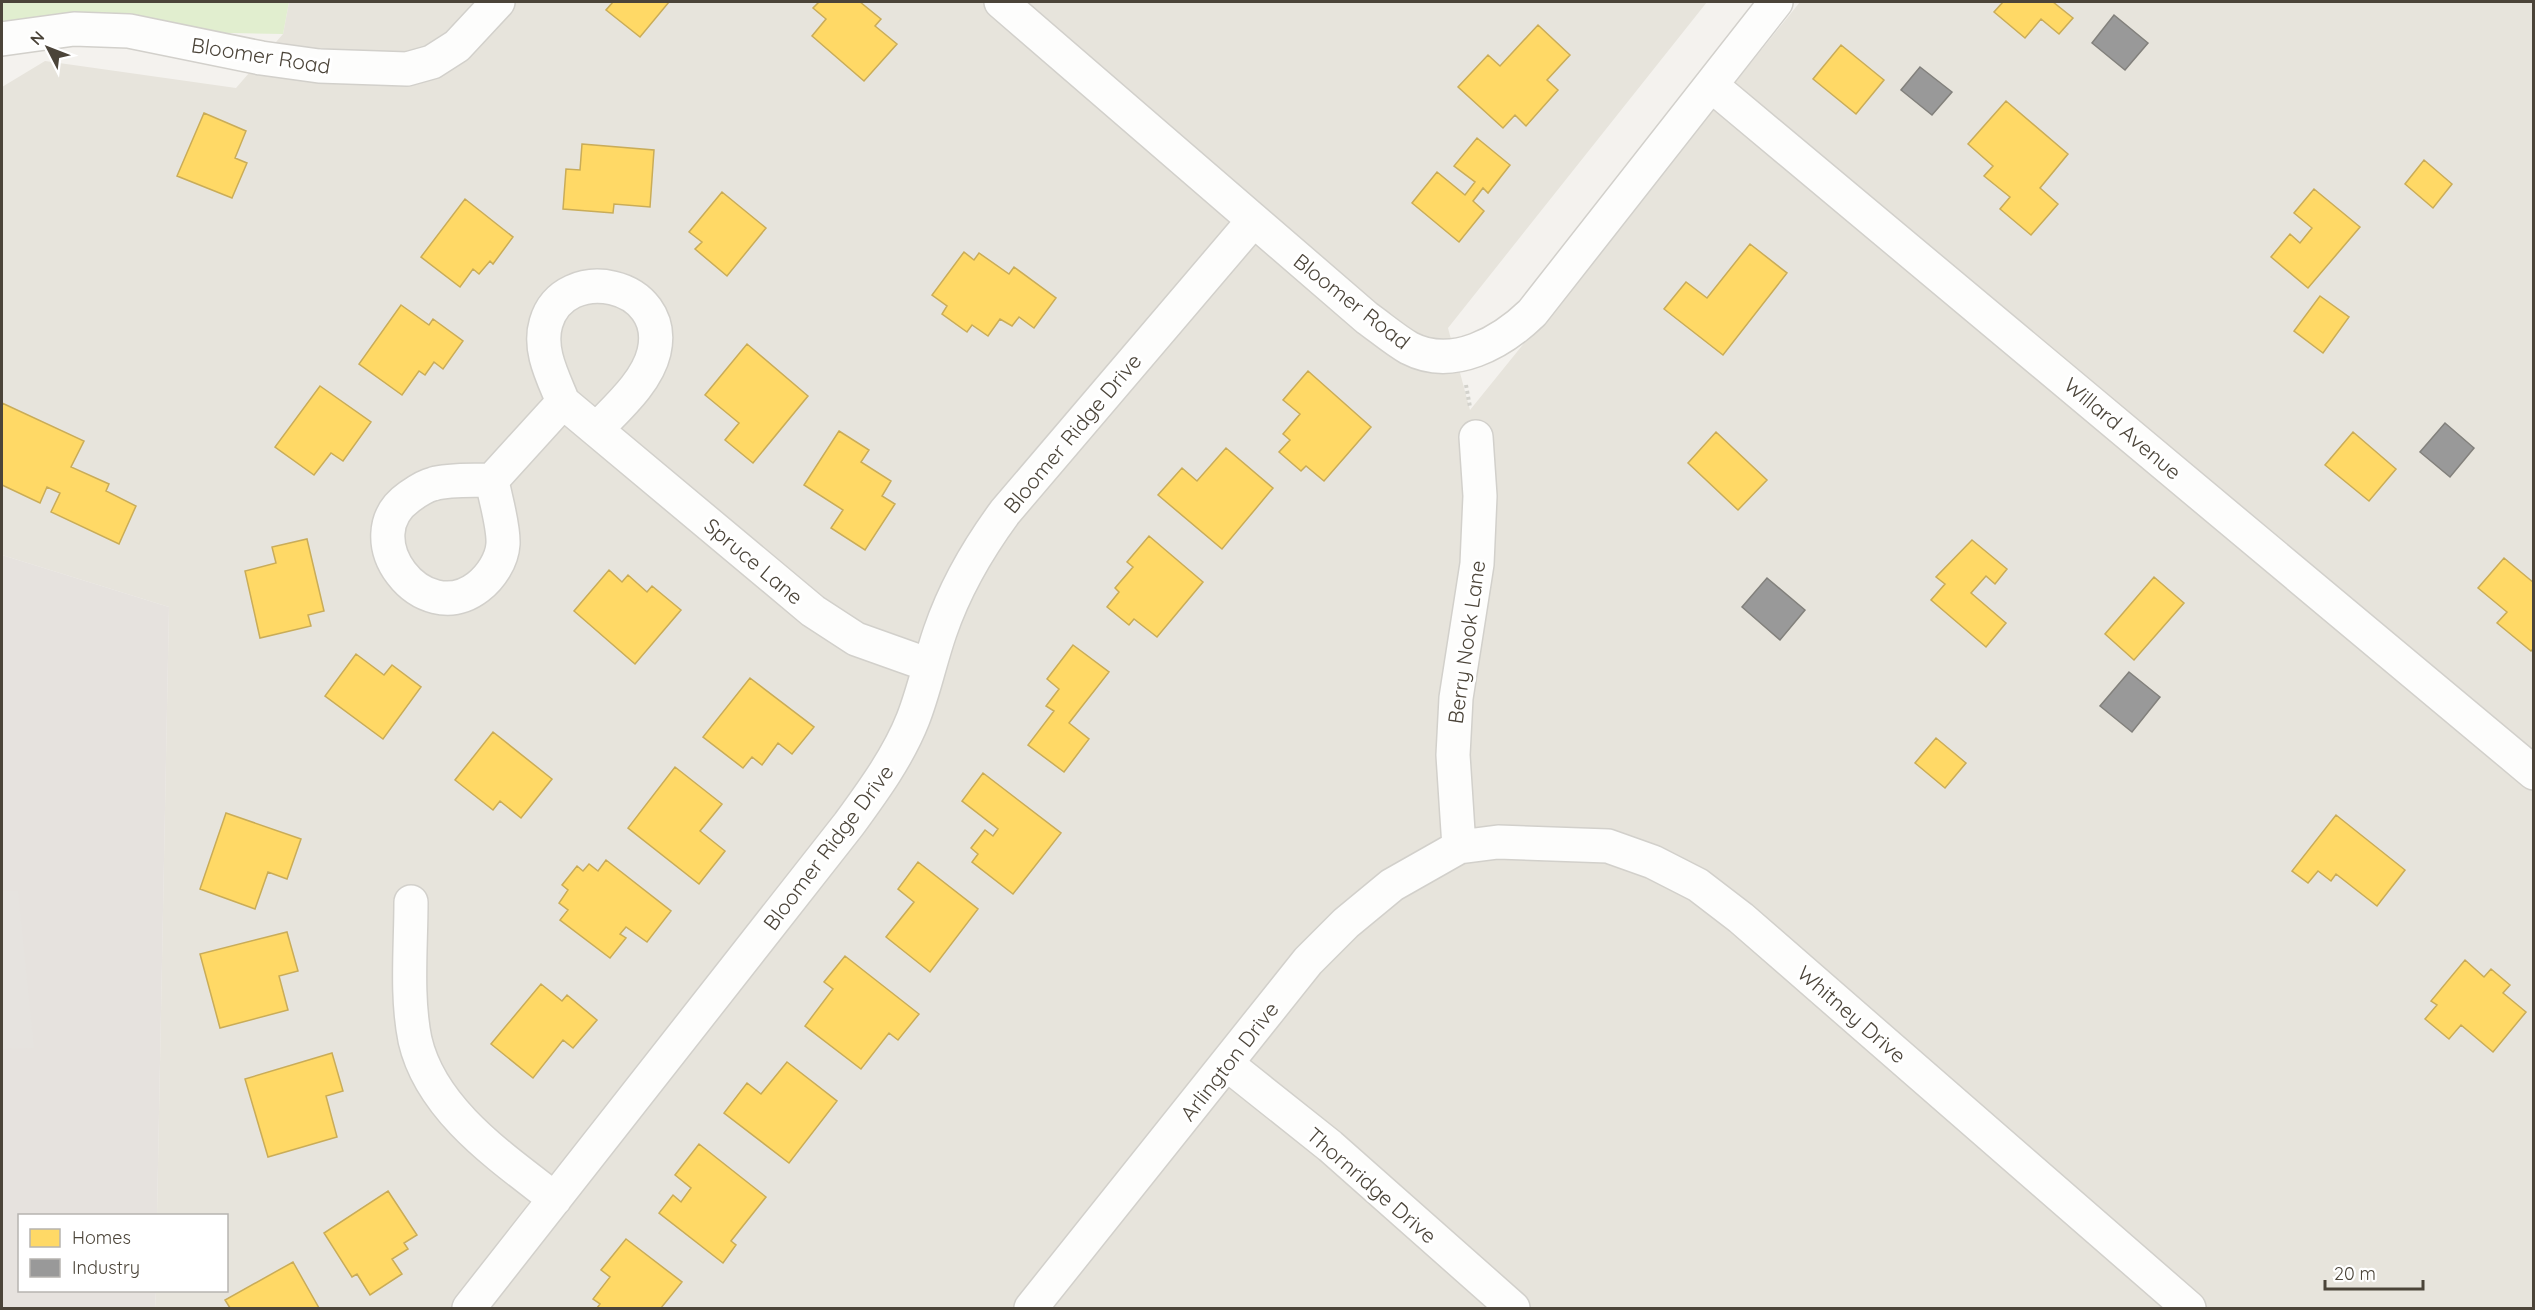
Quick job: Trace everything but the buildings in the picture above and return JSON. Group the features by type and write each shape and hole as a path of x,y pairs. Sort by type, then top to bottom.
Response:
{"street":[{"name":"Bloomer Road","path":"2,39 74,29 129,31 261,58 319,66 407,69 432,62 457,46 498,2"},
{"name":"Bloomer Road","path":"1001,2 1367,318 1411,349 1434,356 1480,350 1499,341 1533,313 1776,2"},
{"name":"Willard Avenue","path":"1711,85 2534,773"},
{"name":"Bloomer Ridge Drive","path":"470,1308 874,790 896,755 913,718 929,665 958,586 981,545 1005,512 1253,221"},
{"path":"492,480 563,402 548,364 544,344 546,323 551,313 562,300 573,292 591,286 609,286 626,291 641,303 651,317 656,333 654,354 644,375 597,429"},
{"name":"Spruce Lane","path":"563,402 813,611 856,639 929,665"},
{"name":"Berry Nook Lane","path":"1459,847 1453,755 1456,698 1478,564 1480,496 1476,437"},
{"name":"Whitney Drive","path":"1459,847 1498,842 1608,846 1653,862 1698,885 1741,918 2189,1308"},
{"name":"Arlington Drive","path":"1031,1308 1308,961 1346,922 1392,885 1459,847"},
{"path":"411,902 411,990 416,1040 430,1078 474,1134 555,1199"},
{"name":"Thornridge Drive","path":"1227,1064 1330,1146 1513,1308"}],"path":[{"path":"1460,354 1476,437"}],"shaded area":[{"path":"289,2 1707,2 1448,328 1470,410 1800,2 2533,2 2533,1308 155,1308 156,1292 228,1292 228,1214 157,1214 169,607 2,555 2,87 45,61 236,88 283,34"},
{"path":"2,555 169,607 157,1214 18,1214 18,1292 156,1292 155,1308 2,1308"},
{"path":"2,891 18,891 34,1048 2,1049"}],"green space":[{"path":"2,2 289,2 283,34 129,31 2,39"}]}
